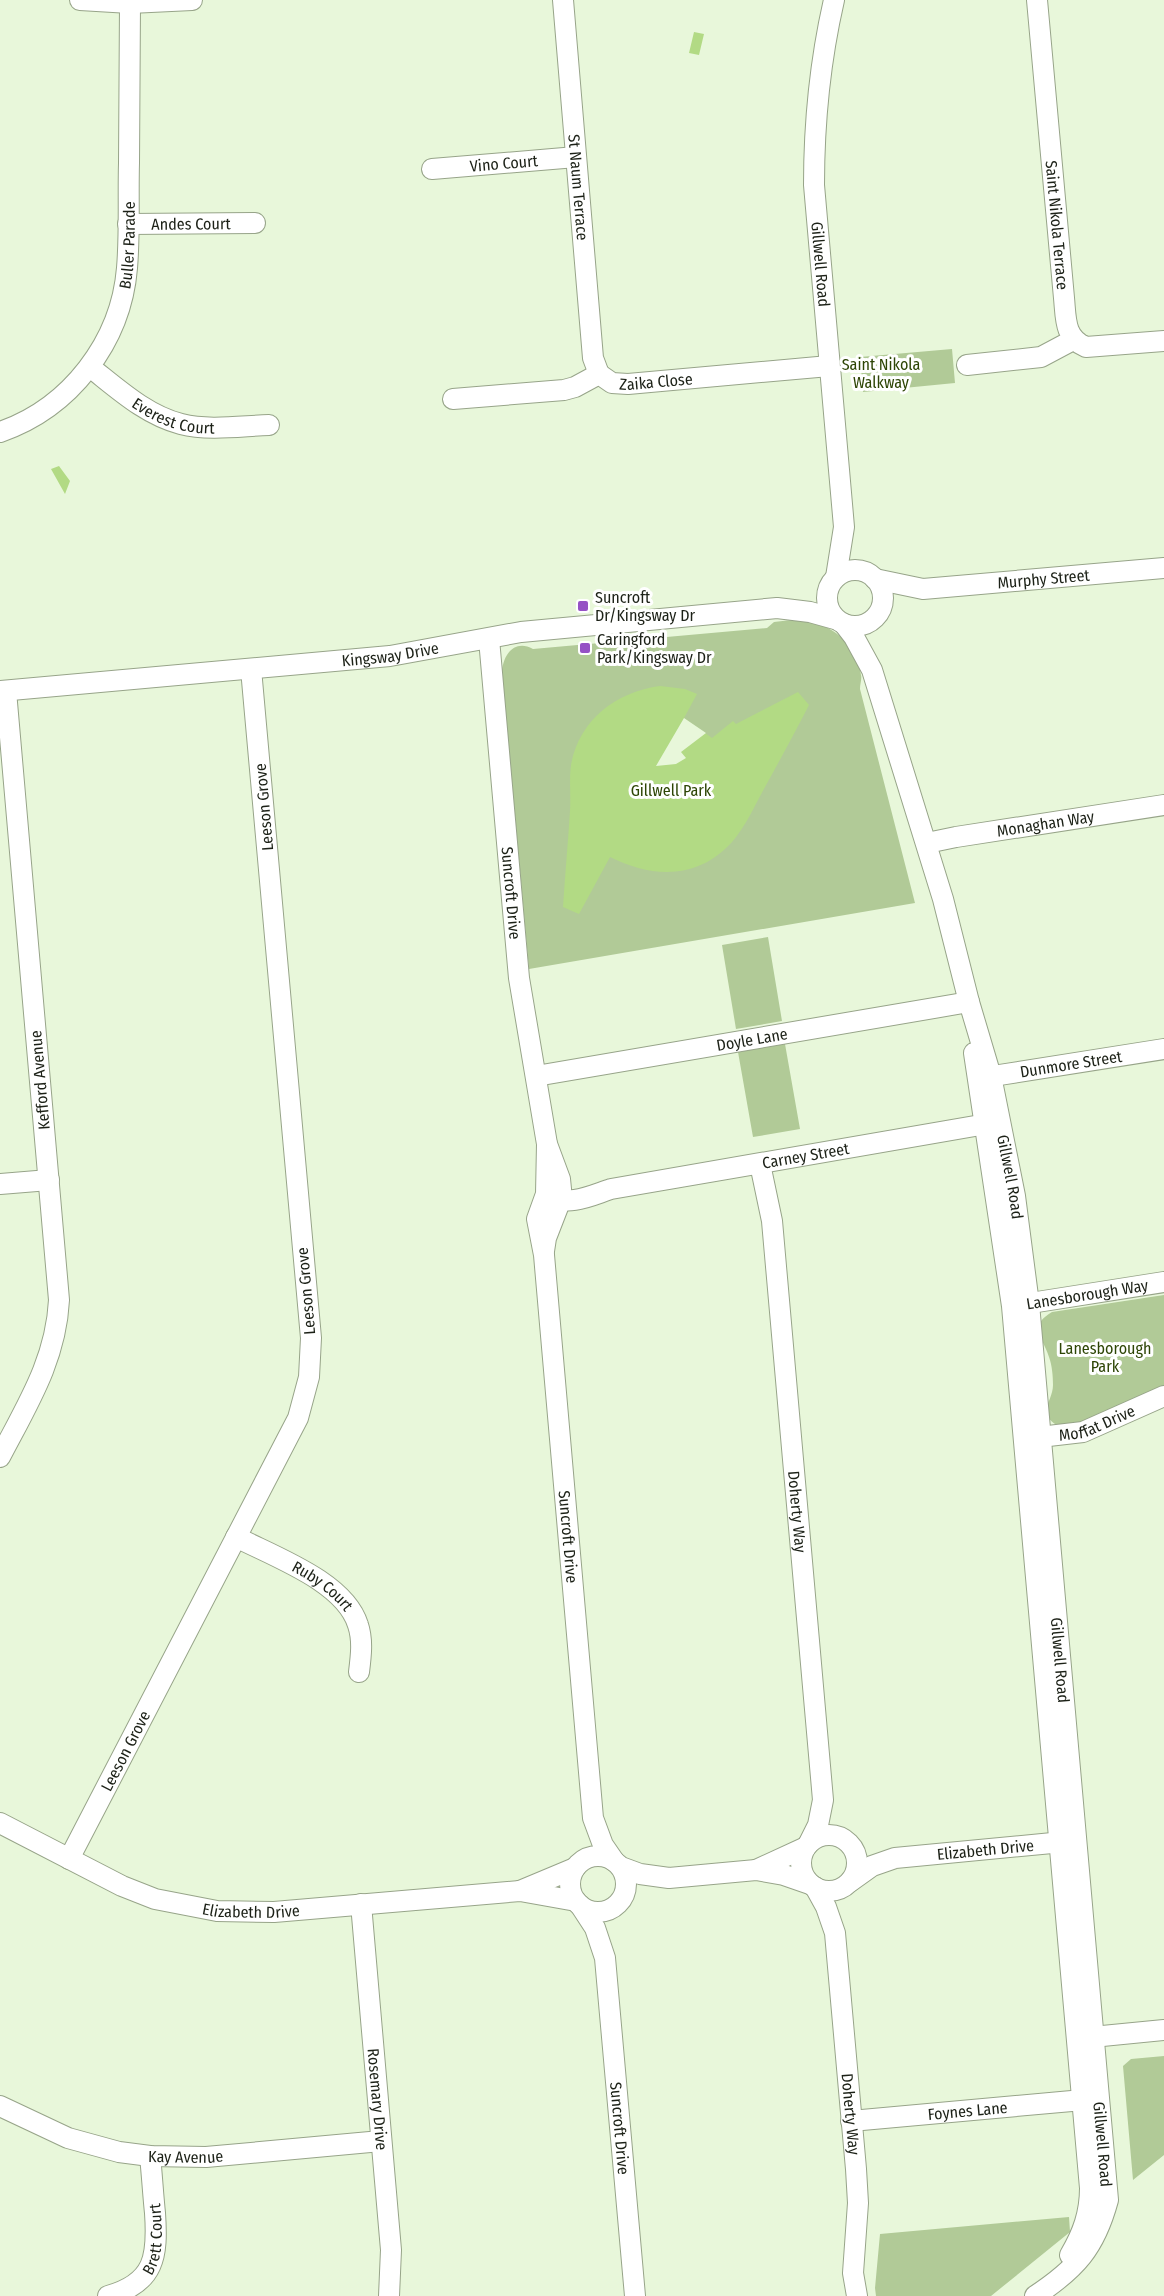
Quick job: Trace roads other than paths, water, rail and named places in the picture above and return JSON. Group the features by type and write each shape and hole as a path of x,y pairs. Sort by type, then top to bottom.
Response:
{"street":[{"path":"80,0 130,3 192,0"},
{"name":"St Naum Terrace","path":"563,0 593,358 599,374"},
{"name":"Gillwell Road","path":"832,582 844,527 814,185 814,130 827,33 834,0"},
{"name":"Saint Nikola Terrace","path":"1037,0 1067,326 1073,340"},
{"name":"Buller Parade","path":"0,432 27,421 49,407 90,367 110,333 123,293 127,270 130,3"},
{"name":"Vino Court","path":"432,169 576,157"},
{"name":"Andes Court","path":"128,224 255,223"},
{"path":"967,365 1041,357 1073,340 1086,347 1164,341"},
{"name":"Zaika Close","path":"453,399 564,390 576,387 599,374 612,383 628,384 829,366"},
{"name":"Everest Court","path":"90,367 129,398 168,420 212,428 269,425"},
{"name":"Gillwell Road","path":"844,527 860,562 872,576"},
{"name":"Murphy Street","path":"877,615 895,601 923,589 1164,568"},
{"path":"851,570 872,576 883,595 877,615 861,626 840,622 827,604 832,582 851,570"},
{"name":"Murphy Street","path":"872,576 923,589"},
{"name":"Kingsway Drive","path":"777,608 805,599 832,582"},
{"name":"Kingsway Drive","path":"3,691 390,656 551,628 777,608 810,612 840,622"},
{"name":"Gillwell Road","path":"872,670 872,633 877,615"},
{"name":"Gillwell Road","path":"840,622 854,637 872,670 944,899 969,1002 993,1123 1021,1305 1086,2038 1108,2200 1097,2234 1088,2251 1060,2279 1034,2296"},
{"name":"Suncroft Drive","path":"489,639 519,978 547,1144 560,1179 543,1256 593,1818 603,1845 617,1864"},
{"name":"Leeson Grove","path":"69,1859 298,1418 305,1398 311,1358 252,669"},
{"name":"Kefford Avenue","path":"0,1457 44,1372 58,1321 58,1281 3,691"},
{"name":"Monaghan Way","path":"927,843 1164,805"},
{"name":"Doyle Lane","path":"536,1076 969,1002"},
{"name":"Dunmore Street","path":"984,1077 1164,1049"},
{"name":"Carney Street","path":"556,1195 583,1198 611,1189 993,1123"},
{"name":"Doherty Way","path":"767,1162 775,1199 772,1221 823,1800 818,1825 808,1845"},
{"path":"0,1184 49,1180"},
{"name":"Lanesborough Way","path":"1021,1305 1164,1282"},
{"name":"Moffat Drive","path":"1033,1438 1083,1432 1164,1396"},
{"name":"Ruby Court","path":"236,1537 313,1577 343,1598 352,1611 361,1636 359,1672"},
{"name":"Doherty Way","path":"823,1800 833,1822 849,1843"},
{"name":"Suncroft Drive","path":"578,1865 593,1818"},
{"name":"Elizabeth Drive","path":"0,1823 122,1886 155,1899 185,1906 245,1913 520,1891 578,1903"},
{"path":"669,1878 640,1874 597,1856 578,1865 570,1885 578,1903 588,1910 604,1911 641,1887 669,1878 756,1870 784,1875 832,1891 850,1882 855,1874 857,1859 849,1843 828,1835 818,1837 808,1845 756,1870"},
{"name":"Elizabeth Drive","path":"850,1882 872,1866 895,1858 1068,1842"},
{"name":"Elizabeth Drive","path":"849,1843 872,1854 895,1858"},
{"path":"808,1845 801,1862 802,1870 813,1886"},
{"path":"617,1864 626,1882 621,1900"},
{"name":"Elizabeth Drive","path":"520,1891 578,1865"},
{"name":"Doherty Way","path":"835,1933 850,1882"},
{"name":"Doherty Way","path":"813,1886 826,1906 835,1933 858,2203 853,2272 857,2296"},
{"name":"Suncroft Drive","path":"605,1958 611,1927 621,1900"},
{"name":"Suncroft Drive","path":"578,1903 595,1928 605,1958 635,2296"},
{"name":"Rosemary Drive","path":"361,1904 391,2250 389,2296"},
{"path":"1086,2038 1164,2030"},
{"name":"Gillwell Road","path":"1034,2296 1071,2254 1081,2238 1088,2218 1090,2188 1083,2100 1086,2038"},
{"name":"Foynes Lane","path":"851,2121 1083,2100"},
{"name":"Kay Avenue","path":"0,2106 68,2138 119,2152 150,2156 206,2157 381,2141"},
{"name":"Brett Court","path":"108,2296 124,2291 139,2282 149,2270 155,2255 157,2238 150,2156"}],"place":[{"name":"Suncroft Dr/Kingsway Dr","path":"583,606"},
{"name":"Caringford Park/Kingsway Dr","path":"585,648"}],"park label":[{"name":"Saint Nikola Walkway","path":"881,373"},
{"name":"Gillwell Park","path":"671,790"},
{"name":"Lanesborough Park","path":"1105,1357"}]}
